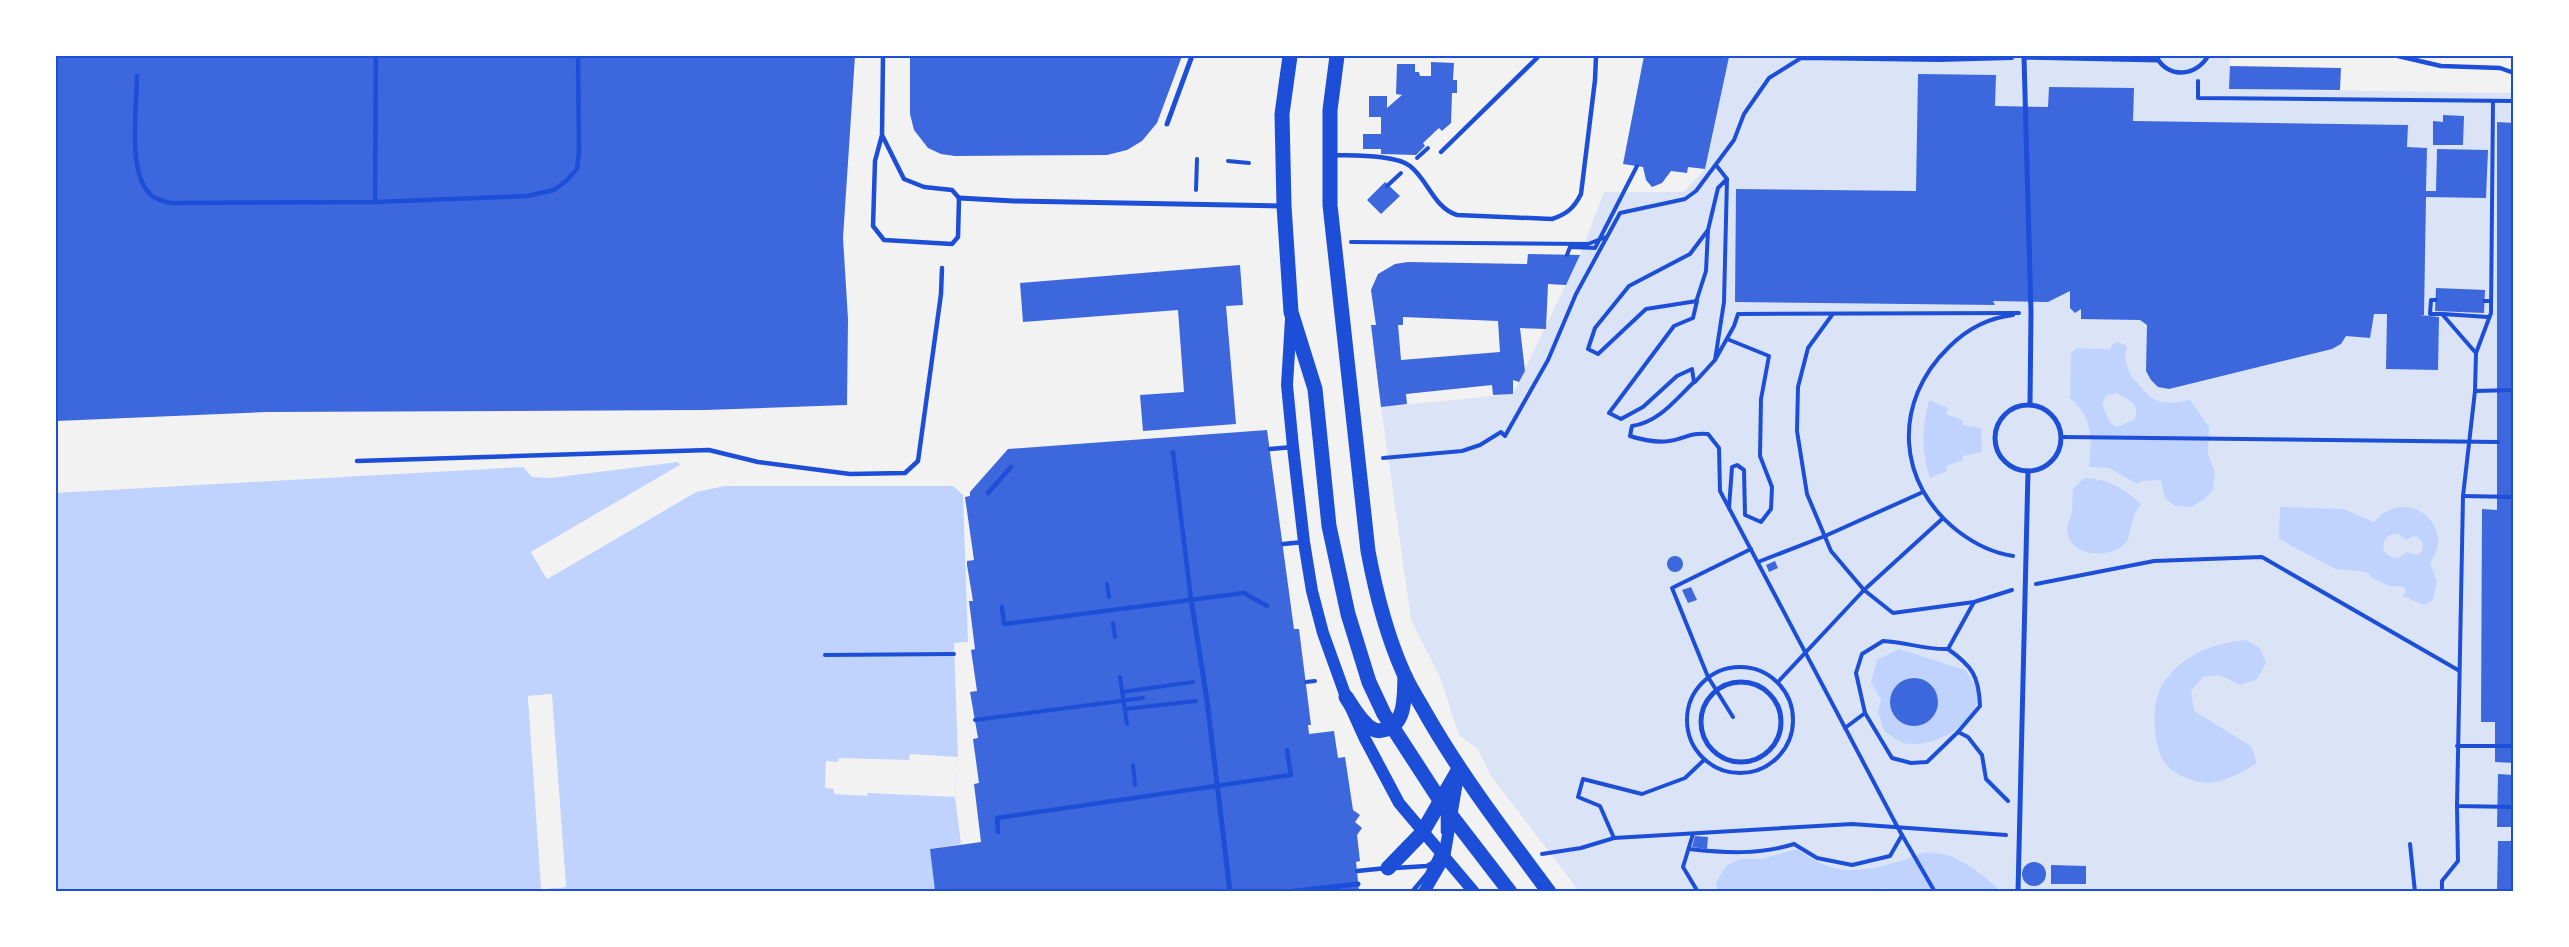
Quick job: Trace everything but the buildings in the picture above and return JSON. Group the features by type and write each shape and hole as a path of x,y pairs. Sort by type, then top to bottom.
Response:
{"main road":[{"path":"1290,56 1282,114 1284,206 1291,312 1287,385 1304,542 1312,591 1323,633 1346,697 1365,739 1400,803 1422,833 1474,891"},
{"path":"1337,56 1330,110 1328,154 1334,242 1368,551 1386,628 1405,676 1459,769 1549,891"},
{"path":"1291,312 1315,389 1329,526 1348,615 1369,682 1384,714 1443,805 1510,891"},
{"path":"1346,697 1368,726 1376,730 1384,730 1392,726 1400,717 1404,705 1405,676"},
{"path":"1389,868 1422,833 1459,769"},
{"path":"1424,891 1444,858 1459,769"}],"street":[{"path":"1167,124 1192,56"},
{"path":"2030,404 2031,312 2024,57 2157,58"},
{"path":"959,198 1284,206"},
{"path":"2030,404 2049,411 2065,437 2056,457 2039,470 2028,471 2008,465 2001,457 1995,437 2002,417 2010,410 2030,404"},
{"path":"2018,891 2028,471"},
{"path":"1191,599 1207,700 1230,891"},
{"path":"1743,682 1756,684 1767,691 1779,708 1782,727 1770,751 1758,759 1745,762 1732,761 1720,756 1707,742 1701,723 1702,710 1717,689 1729,683 1743,682"},
{"path":"1287,891 1358,884"}],"lane":[{"path":"375,202 376,56"},
{"path":"137,76 136,159 138,172 150,194 159,200 171,203 375,202 527,196 554,189 566,181 577,169 579,152 578,56"},
{"path":"882,135 904,179 924,187 952,190 959,198 958,237 952,244 884,240 873,226 875,161 882,135 883,56"},
{"path":"1328,154 1392,159 1409,165 1443,208 1457,215 1552,219 1564,215 1575,206 1581,194 1596,56"},
{"path":"2157,58 2164,67 2180,73 2198,68 2208,56"},
{"path":"2398,56 2441,66 2500,68 2514,73"},
{"path":"1441,152 1537,58"},
{"path":"357,461 709,450 758,462 850,474 905,473 918,461 941,294 942,267"},
{"path":"1270,449 1293,447"},
{"path":"1173,452 1191,599"},
{"path":"988,493 1011,467"},
{"path":"1283,544 1304,542"},
{"path":"1002,607 1004,624 1244,593 1267,606"},
{"path":"998,832 997,818 1291,775 1287,750"},
{"path":"1412,891 1427,874 1436,858 1444,823 1443,805"},
{"path":"1357,871 1427,866 1444,858"}],"path":[{"path":"1383,458 1462,451 1480,445 1501,432 1505,436 1548,360 1576,294 1620,213 1685,199 1696,191 1734,140 1744,114 1769,78 1801,58 1939,60 2024,57"},
{"path":"2198,98 2514,101"},
{"path":"2442,891 2442,881 2458,861 2458,670 2463,496 2475,391 2476,353 2491,313 2493,101"},
{"path":"1196,190 1197,159"},
{"path":"1228,161 1250,163"},
{"path":"1715,360 1724,302 1727,179 1716,165"},
{"path":"1567,255 1570,247 1595,248 1637,166"},
{"path":"1694,382 1692,369 1677,376 1643,407 1621,419 1609,413 1674,326 1693,318 1706,271 1708,230 1718,188 1727,179"},
{"path":"1696,304 1697,301 1646,309 1598,354 1588,349 1595,328 1629,286 1690,254 1708,230"},
{"path":"1334,242 1588,244 1607,237"},
{"path":"2436,300 2431,300 2430,314 2488,317"},
{"path":"2484,301 2491,301"},
{"path":"1935,891 1898,828 1720,491 1719,448 1708,434 1694,432 1671,441 1649,442 1630,435 1632,426 1646,424 1659,417 1715,360 1738,314 2031,312"},
{"path":"2025,557 2008,555 1974,543 1942,519 1923,492 1910,457 1908,432 1914,398 1932,363 1963,334 1982,323 2002,316 2031,312"},
{"path":"2442,314 2476,353"},
{"path":"1833,315 1808,348 1798,387 1797,431 1807,494 1831,550 1864,590 1893,613 1974,602 2024,587 2154,561 2262,557 2458,670"},
{"path":"1727,339 1769,356 1761,399 1760,456 1772,487 1771,509 1761,522 1746,515 1744,470 1737,465 1732,467 1729,509"},
{"path":"2475,391 2514,390"},
{"path":"2065,437 2498,442"},
{"path":"1757,562 1825,536 1923,492"},
{"path":"2463,496 2514,497"},
{"path":"1778,682 1864,590 1942,519"},
{"path":"1733,717 1708,677 1672,588 1751,549"},
{"path":"1107,584 1108,592"},
{"path":"1948,648 1974,602"},
{"path":"1113,629 1115,637"},
{"path":"1883,641 1903,642 1930,650 1948,648 1964,660 1979,685 1980,706 1958,732 1927,762 1911,763 1892,758 1866,713 1856,673 1862,654 1883,641"},
{"path":"825,655 954,654"},
{"path":"1731,667 1744,667 1757,669 1778,682 1787,693 1794,719 1790,740 1779,757 1768,765 1742,773 1728,772 1704,760 1689,738 1687,711 1691,698 1708,677 1731,667"},
{"path":"1120,677 1127,724"},
{"path":"1122,692 1203,681"},
{"path":"1306,682 1315,681"},
{"path":"975,720 1143,698"},
{"path":"1125,709 1207,700"},
{"path":"1845,728 1866,713"},
{"path":"1958,732 1968,737 1982,755 1986,779 2000,794"},
{"path":"2457,746 2514,746"},
{"path":"1614,838 1600,807 1578,797 1583,779 1642,794 1685,778 1704,760"},
{"path":"2457,806 2514,807"},
{"path":"1561,851 1614,838 1852,824 2018,836"},
{"path":"1693,834 1683,867 1698,891"},
{"path":"1689,849 1725,853 1769,851 1794,844 1817,858 1852,865 1890,856 1902,834"},
{"path":"2410,844 2415,891"}],"shaded area":[{"path":"1729,56 2230,56 2230,89 2513,93 2513,891 1579,891 1491,776 1478,749 1459,735 1440,677 1411,620 1381,407 1513,394 1580,255 1604,192 1683,192 1705,169"}],"water":[{"path":"2118,342 2127,346 2125,360 2131,376 2151,398 2173,403 2190,400 2209,427 2208,454 2215,473 2213,490 2205,499 2191,507 2175,506 2165,498 2161,480 2143,481 2137,484 2109,468 2089,467 2090,430 2084,414 2070,398 2071,353 2077,348 2110,349","holes":["2116,393 2129,400 2136,411 2134,420 2117,427 2110,423 2102,404 2106,396"]},
{"path":"1929,400 1948,408 1946,414 1963,420 1962,425 1981,428 1982,452 1963,456 1963,460 1946,466 1947,471 1930,478 1925,458 1924,439"},
{"path":"678,462 680,465 531,552 547,579 696,492 725,486 953,486 963,495 968,642 954,643 958,757 955,797 961,844 930,849 935,889 920,892 56,892 56,493 523,467 532,477 551,478","holes":["551,694 566,887 542,889 528,696"]},
{"path":"2084,478 2115,485 2141,504 2132,520 2126,543 2116,550 2091,553 2083,551 2071,542 2067,529 2072,512 2073,489"},
{"path":"2280,507 2343,509 2374,522 2386,512 2400,507 2413,508 2433,523 2437,535 2437,549 2430,563 2437,581 2433,600 2424,605 2403,596 2406,591 2404,587 2390,586 2374,579 2366,572 2335,569 2279,539","holes":["2399,534 2406,540 2414,536 2419,538 2423,544 2422,551 2417,555 2406,552 2399,558 2389,556 2383,544 2388,537"]},
{"path":"2246,640 2260,648 2266,663 2257,679 2240,685 2220,675 2203,677 2191,691 2194,711 2251,746 2257,763 2232,777 2215,782 2195,781 2181,776 2165,763 2158,747 2155,715 2161,687 2168,676 2187,659 2221,644"},
{"path":"1899,649 1965,670 1978,692 1976,706 1971,716 1962,725 1940,739 1915,744 1902,742 1884,731 1878,711 1881,700 1871,682 1877,660","holes":["1914,677 1929,683 1938,697 1937,708 1933,716 1916,726 1897,718 1890,702 1891,694 1896,687 1903,681"]},
{"path":"1797,849 1822,864 1845,870 1869,869 1924,853 1945,855 1966,864 2001,891 1890,892 1885,888 1874,892 1718,892 1716,883 1726,866 1740,859 1761,859"}],"pier":[{"path":"680,465 682,467 535,553 548,575 694,489 696,492 547,579 531,552"},
{"path":"552,694 566,887 541,889 528,696","holes":["549,697 563,884 544,885 531,698"]},
{"path":"910,754 958,757 955,797 868,793 867,796 834,794 834,789 825,788 826,761 838,762 839,758 909,760"}]}
